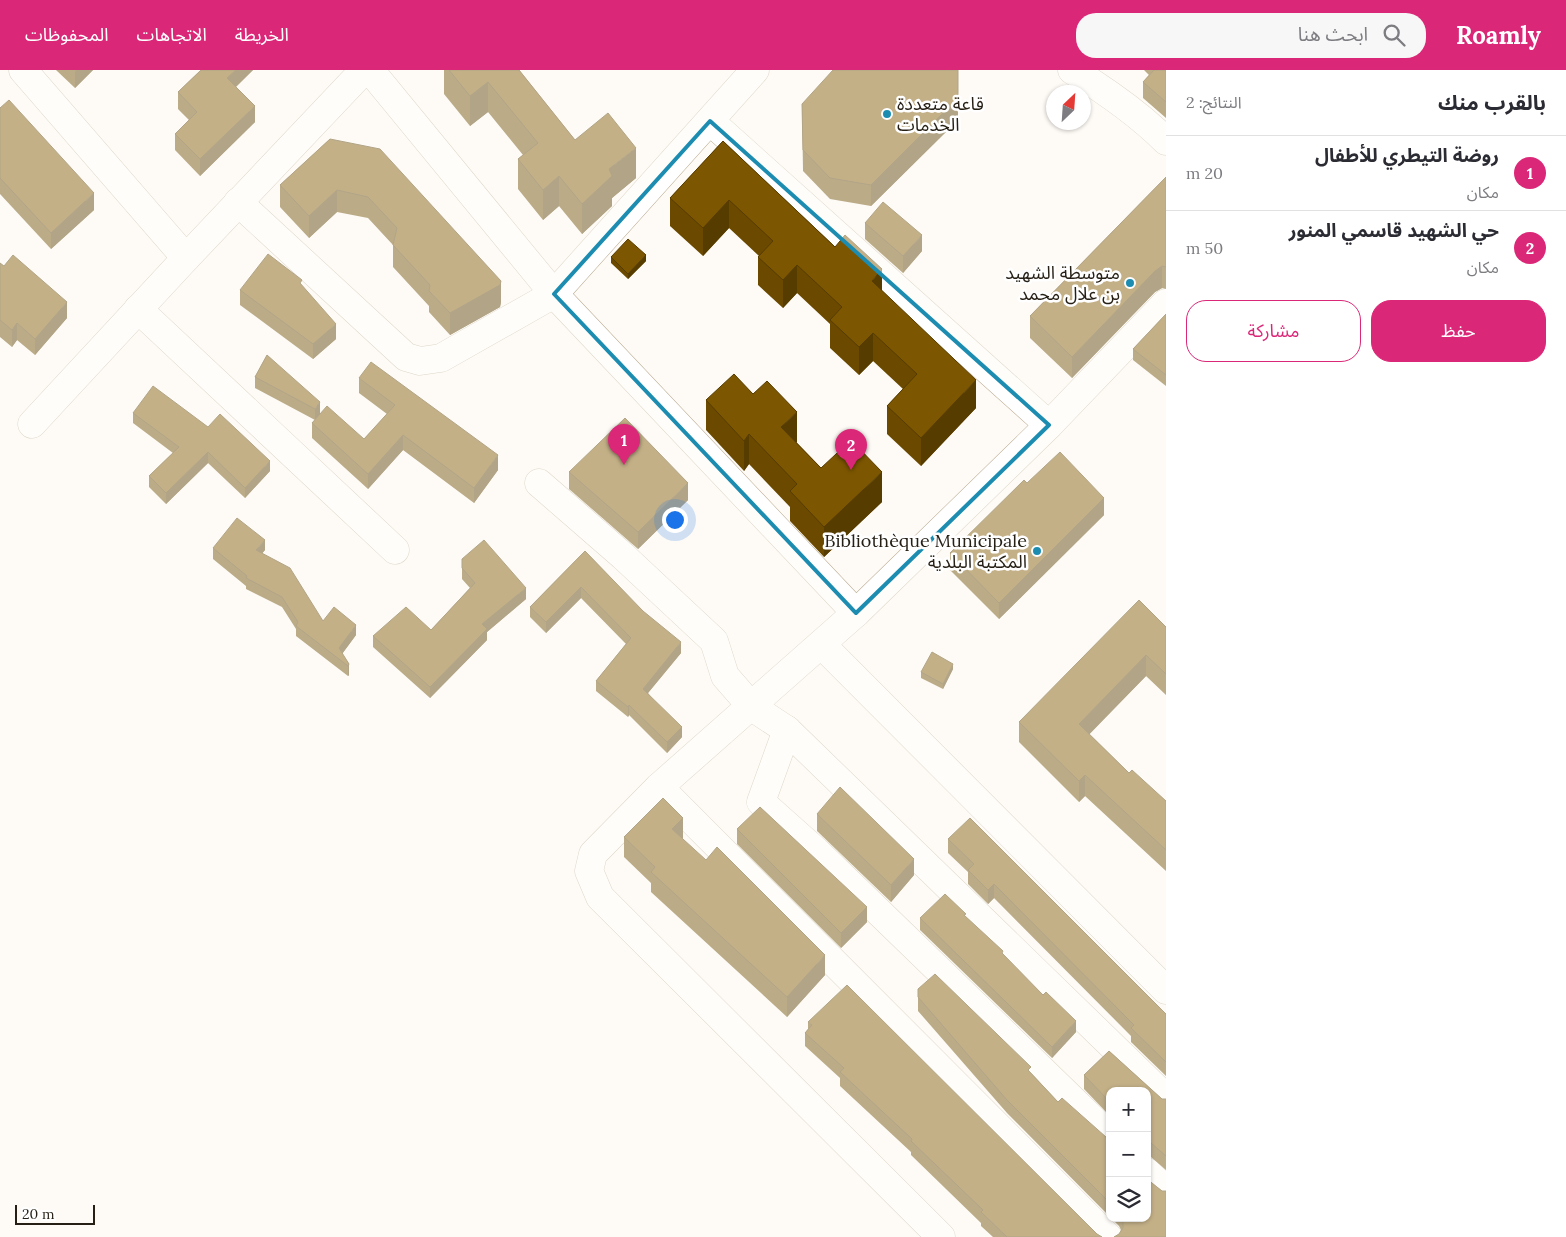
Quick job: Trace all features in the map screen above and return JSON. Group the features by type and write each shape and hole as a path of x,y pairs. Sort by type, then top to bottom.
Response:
{"street":[{"path":"23,70 186,258"},
{"path":"32,424 238,202 364,70"},
{"path":"370,70 554,294 856,613"},
{"path":"238,202 406,357 420,361 441,358 554,294 755,70"},
{"path":"1072,70 1108,92 1166,141"},
{"path":"710,122 1049,424"},
{"path":"941,1237 600,897 589,871 593,854 659,787 752,707 856,613 1049,424 1166,303"},
{"path":"138,309 395,550"},
{"path":"539,483 623,556 714,641 725,676 752,707 787,730 1166,1098"},
{"path":"822,645 1166,990"},
{"path":"787,730 761,802 816,851 1106,1132"},
{"path":"659,787 1108,1237"},
{"path":"1151,1176 1166,1190"}],"highlighted area":[{"path":"710,121 1049,425 856,613 554,294"}],"building":[{"path":"201,70 236,70 227,78 255,106 200,159 175,134 197,112 178,92"},
{"path":"449,70 519,70 575,140 608,113 636,148 609,169 612,176 582,204 559,176 543,190 518,159 538,143 488,82 470,96"},
{"path":"833,70 958,70 958,98 871,185 830,178 803,150 802,104"},
{"path":"1154,70 1166,70 1166,102 1143,82"},
{"path":"9,100 94,193 51,233 0,178 0,108"},
{"path":"330,139 380,149 501,281 500,285 450,313 429,291 430,285 393,245 397,228 368,197 337,190 309,216 280,185"},
{"path":"723,141 835,247 845,235 882,269 872,281 976,380 921,438 887,406 917,374 873,333 859,347 830,320 842,307 797,265 783,280 758,257 773,241 729,200 703,228 670,198"},
{"path":"1166,177 1166,267 1162,266 1155,271 1072,357 1030,316"},
{"path":"883,202 922,235 903,256 865,223"},
{"path":"628,239 646,255 628,274 611,257"},
{"path":"268,254 302,280 300,283 336,324 313,344 240,290"},
{"path":"13,255 67,302 35,339 17,323 12,330 0,320 0,263 4,266"},
{"path":"1166,314 1166,375 1133,349"},
{"path":"267,355 320,402 315,409 255,377"},
{"path":"371,362 498,455 474,488 403,435 368,474 312,423 327,406 364,439 395,405 359,378"},
{"path":"734,374 753,394 767,381 797,412 781,427 821,468 851,440 882,472 824,527 790,491 797,484 749,434 744,441 706,400"},
{"path":"153,386 208,427 220,414 270,461 245,488 208,452 166,493 149,476 179,447 133,413"},
{"path":"625,418 688,483 638,532 569,472"},
{"path":"1060,452 1104,498 999,603 950,553 1024,480 1027,483"},
{"path":"237,518 265,540 256,550 290,568 323,621 334,607 356,625 339,648 349,664 348,666 296,626 298,622 282,597 246,578 247,576 213,548"},
{"path":"484,540 526,588 482,624 487,629 430,687 373,636 406,607 431,630 475,583 462,568 462,559"},
{"path":"585,551 643,611 681,642 643,689 682,727 667,742 629,705 628,707 596,681 631,638 581,587 546,622 530,607"},
{"path":"1139,600 1166,627 1166,674 1146,655 1079,724 1129,773 1132,770 1166,801 1166,850 1085,775 1079,781 1019,722"},
{"path":"932,652 953,664 943,684 921,672"},
{"path":"840,787 914,859 891,885 817,814"},
{"path":"663,798 683,818 672,829 706,860 717,847 825,955 787,997 651,872 655,867 624,837"},
{"path":"760,807 867,907 841,933 737,829"},
{"path":"970,818 1166,1014 1166,1062 1131,1028 1134,1025 994,884 988,890 968,870 974,864 948,839"},
{"path":"945,894 966,914 964,915 1003,951 1002,953 1043,995 1046,992 1076,1021 1052,1047 920,918"},
{"path":"935,974 1031,1067 1028,1070 1058,1102 1062,1098 1106,1137 1106,1199 1007,1100 918,997 918,989"},
{"path":"847,985 1102,1237 1007,1237 981,1212 983,1210 911,1141 912,1139 840,1072 844,1068 805,1033 812,1025 808,1022"},
{"path":"1109,1051 1149,1087 1106,1087 1106,1098 1084,1075"},
{"path":"1151,1089 1162,1099 1166,1099 1166,1156 1151,1143"},
{"path":"1151,1182 1162,1191 1166,1191 1166,1237 1114,1237 1123,1228 1123,1222 1151,1222"}],"place":[{"name":"قاعة متعددة الخدمات","path":"887,114"},
{"name":"متوسطة الشهيد بن علال محمد","path":"1130,283"},
{"name":"روضة التيطري للأطفال","path":"624,465"},
{"name":"حي الشهيد قاسمي المنور","path":"851,470"},
{"name":"Bibliothèque Municipale المكتبة البلدية","path":"1037,551"}]}
